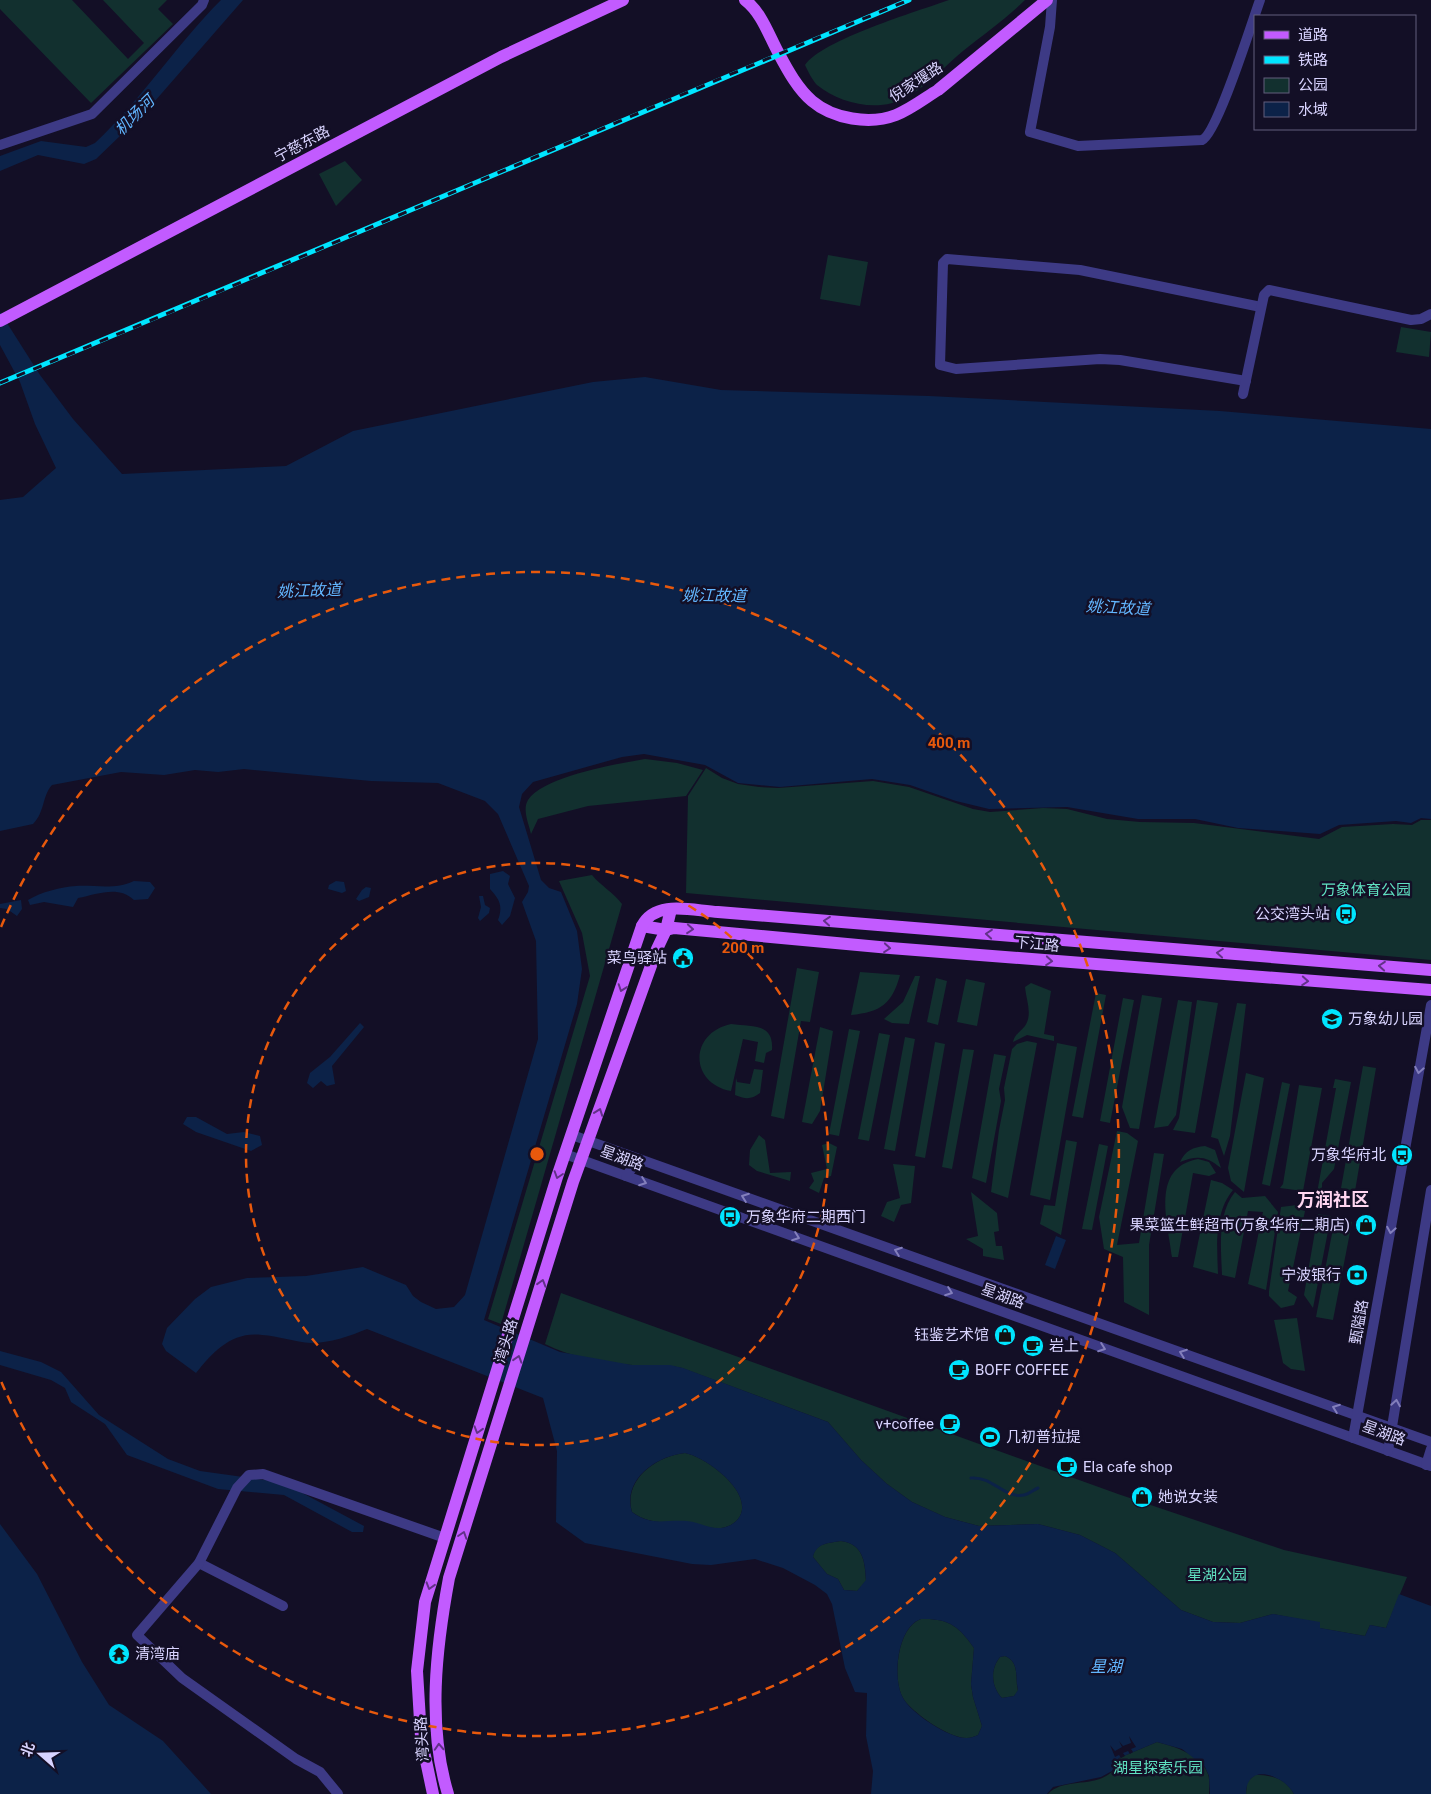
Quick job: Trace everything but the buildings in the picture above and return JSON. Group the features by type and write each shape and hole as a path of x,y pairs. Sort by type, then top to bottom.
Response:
{"main road":[{"name":"宁慈东路","path":"0,321 492,62 623,0"},
{"name":"倪家堰路","path":"745,0 760,16 792,77 813,102 851,118 873,120 896,115 938,90 1047,0"},
{"path":"758,0 760,16"},
{"name":"下江路","path":"654,912 671,909 1431,970"},
{"name":"湾头路","path":"448,1794 440,1766 436,1689 439,1632 449,1578 581,1160 657,949 666,930 671,909"},
{"name":"湾头路","path":"433,1794 421,1736 417,1671 425,1602 565,1154 642,926 654,912"},
{"name":"下江路","path":"642,926 666,930 674,928 890,948 1431,990"}],"street":[{"path":"0,145 85,118 92,114 202,6 204,0"},
{"path":"1052,0 1050,27 1030,132 1078,146 1202,140 1207,138 1219,113 1254,17"},
{"path":"1255,15 1260,0"},
{"path":"1246,381 1120,360 947,368 940,364 943,263 947,259 1080,270 1261,306"},
{"path":"1243,394 1261,306 1264,295 1269,290 1412,320 1421,319 1431,314"},
{"name":"甄隘路","path":"1353,1438 1431,1005"},
{"name":"星湖路","path":"572,1135 1431,1442"},
{"name":"星湖路","path":"565,1154 1428,1466"},
{"path":"626,1176 639,1159"},
{"path":"1388,1451 1431,1190"},
{"path":"1428,1466 1431,1449"},
{"path":"338,1794 320,1772 296,1760 182,1678 137,1635 199,1563 237,1488 249,1475 263,1474 445,1538"},
{"path":"199,1563 283,1606"}],"green space":[{"path":"0,0 72,0 128,59 144,43 103,0 167,0 158,9 173,24 91,103 0,9"},
{"path":"949,0 1025,0 922,87 896,102 885,105 861,104 837,97 817,85 805,65 815,55 850,36"},
{"path":"345,161 362,180 336,206 319,174"},
{"path":"828,255 868,262 860,306 820,299"},
{"path":"1401,327 1431,332 1429,357 1396,352"},
{"path":"645,759 677,763 703,770 686,796 588,806 538,819 531,834 526,817 526,804 536,792 549,784 582,772"},
{"name":"万象体育公园","path":"706,768 722,778 738,784 759,787 778,788 873,781 909,787 973,809 990,812 1043,808 1067,809 1107,819 1194,823 1319,839 1342,827 1393,824 1412,825 1421,820 1431,820 1431,960 686,893 688,796"},
{"path":"592,875 622,904 501,1324 488,1319 590,976 582,933 559,881"},
{"path":"797,968 819,972 810,1022 801,1021 784,1119 771,1116"},
{"path":"860,972 900,975 893,993 884,1005 870,1012 851,1015"},
{"path":"915,976 920,976 909,1024 892,1023 884,1019 903,1002"},
{"path":"936,978 947,981 938,1025 927,1022"},
{"path":"966,979 985,983 977,1026 957,1022"},
{"path":"1031,983 1051,991 1044,1034 1054,1036 1054,1041 1027,1035 1013,1042 1029,1017 1025,987"},
{"path":"1096,993 1106,995 1083,1118 1072,1116"},
{"path":"1142,995 1162,998 1139,1129 1130,1128 1122,1107"},
{"path":"1123,998 1134,1000 1110,1123 1100,1121"},
{"path":"1178,1000 1192,1002 1176,1115 1168,1126 1154,1128"},
{"path":"1197,1000 1218,1003 1195,1133 1173,1130 1179,1118"},
{"path":"1237,1003 1246,1004 1230,1136 1224,1156 1218,1139 1211,1137"},
{"path":"731,1024 753,1026 765,1030 772,1041 772,1050 766,1053 764,1063 755,1061 758,1042 743,1039 731,1091 717,1086 707,1078 701,1069 700,1058 701,1047 707,1037 717,1029"},
{"path":"820,1027 833,1031 820,1111 812,1124 802,1122"},
{"path":"849,1029 860,1031 839,1136 829,1134"},
{"path":"879,1033 890,1035 869,1141 858,1139"},
{"path":"905,1037 915,1039 895,1151 884,1149"},
{"path":"1027,1041 1037,1043 1008,1198 991,1192 1005,1100 1004,1088 1012,1049 1017,1044"},
{"path":"935,1042 945,1044 925,1158 915,1156"},
{"path":"1057,1043 1077,1047 1050,1200 1030,1195"},
{"path":"963,1049 974,1050 952,1169 942,1167"},
{"path":"994,1054 1006,1056 999,1089 1001,1101 986,1183 972,1178"},
{"path":"1363,1066 1376,1068 1355,1191 1341,1188"},
{"path":"754,1069 763,1070 760,1093 748,1098 735,1095 736,1078 737,1082 750,1084"},
{"path":"1246,1073 1264,1078 1244,1192 1231,1181 1228,1168"},
{"path":"1335,1079 1351,1082 1334,1169 1322,1183 1322,1193 1317,1193 1336,1088 1333,1088"},
{"path":"1282,1082 1290,1084 1270,1186 1262,1184"},
{"path":"1299,1085 1322,1088 1303,1191 1280,1188 1283,1184"},
{"path":"1117,1131 1127,1133 1138,1141 1117,1245 1139,1243 1154,1153 1164,1154 1149,1245 1149,1315 1124,1302 1123,1257 1104,1249 1099,1217"},
{"path":"759,1135 765,1140 770,1173 791,1172 790,1181 757,1171 749,1165 750,1150"},
{"path":"1066,1140 1077,1142 1061,1235 1040,1224 1044,1205 1055,1206"},
{"path":"829,1143 837,1147 831,1176 824,1178 819,1193 809,1188 814,1181 811,1173 827,1169 822,1145"},
{"path":"1099,1144 1108,1146 1092,1230 1082,1229"},
{"path":"1205,1146 1215,1150 1221,1168 1211,1161 1202,1158 1192,1158 1180,1162 1190,1150"},
{"path":"1198,1159 1209,1162 1216,1173 1209,1176 1193,1173 1178,1257 1172,1257 1165,1198 1168,1185 1173,1173 1183,1164"},
{"path":"893,1164 915,1166 911,1203 901,1205 894,1222 881,1216 887,1202 900,1198"},
{"path":"1211,1180 1222,1183 1233,1190 1222,1209 1218,1230 1218,1274 1193,1267"},
{"path":"971,1192 997,1213 999,1231 994,1232 996,1246 1002,1246 1004,1260 983,1256 983,1249 966,1239 978,1236"},
{"path":"1235,1192 1242,1198 1265,1196 1278,1212 1266,1290 1248,1284 1263,1212 1248,1211 1235,1278 1222,1275 1221,1232 1225,1210"},
{"path":"1297,1205 1297,1209 1305,1211 1288,1291 1297,1297 1294,1305 1281,1308 1269,1296 1269,1291 1281,1207"},
{"path":"1318,1214 1331,1216 1313,1308 1304,1295"},
{"path":"1335,1218 1352,1222 1333,1320 1316,1317"},
{"name":"星湖公园","path":"561,1293 1118,1494 1284,1550 1407,1577 1386,1628 1370,1625 1365,1636 1319,1628 1320,1623 1273,1614 1240,1623 1213,1622 1181,1610 1115,1553 1080,1535 1038,1524 979,1526 945,1517 912,1502 887,1484 861,1460 828,1422 682,1368 610,1363 576,1356 545,1344"},
{"path":"1297,1318 1305,1371 1291,1369 1283,1363 1274,1320"},
{"path":"685,1453 705,1461 735,1488 741,1499 742,1509 738,1519 733,1524 716,1528 683,1523 657,1522 644,1519 632,1512 632,1490 644,1472 663,1459"},
{"path":"841,1541 854,1546 863,1560 866,1581 857,1591 844,1590 838,1579 827,1574 813,1557 814,1552 820,1546"},
{"path":"921,1619 939,1620 952,1625 963,1634 974,1648 971,1684 982,1726 978,1735 968,1738 951,1734 922,1717 903,1698 898,1679 899,1654 907,1632 913,1624"},
{"path":"1005,1656 1015,1666 1018,1691 1014,1696 1002,1698 996,1689 993,1672 1000,1657"},
{"name":"湖星探索乐园","path":"1157,1742 1187,1752 1200,1761 1208,1774 1209,1794 1048,1794 1063,1785 1100,1779 1108,1775 1115,1768 1114,1764 1119,1758"},
{"path":"1255,1775 1278,1779 1286,1784 1294,1794 1246,1794 1247,1782"}],"water":[{"name":"机场河","path":"221,0 243,0 148,109 96,159 84,164 38,155 0,171 0,156 41,141 86,147 95,143 128,108"},
{"path":"0,312 40,375 73,419 122,474 286,466 353,431 593,382 645,377 721,390 929,396 1220,411 1431,429 1431,819 1421,818 1411,823 1396,821 1339,825 1320,834 1238,828 1195,819 1138,819 1067,807 989,809 956,801 910,785 872,779 780,787 738,783 705,765 644,754 622,757 533,782 522,794 519,807 541,880 549,888 561,892 577,931 582,969 577,1004 484,1320 560,1352 632,1365 670,1365 683,1368 828,1422 861,1460 887,1484 912,1502 945,1517 979,1526 1038,1524 1080,1535 1115,1553 1181,1610 1213,1622 1240,1623 1273,1614 1320,1622 1320,1628 1365,1636 1370,1625 1386,1628 1399,1594 1431,1606 1431,1794 1294,1794 1282,1781 1266,1774 1252,1778 1248,1784 1246,1794 1210,1794 1209,1776 1205,1767 1182,1749 1157,1742 1119,1758 1112,1771 1101,1777 1053,1787 1047,1794 871,1794 873,1771 866,1736 867,1693 855,1692 845,1668 832,1604 827,1594 815,1585 783,1568 755,1559 711,1565 692,1564 585,1543 556,1522 557,1451 543,1398 367,1329 340,1339 318,1343 262,1335 241,1336 216,1351 196,1373 166,1351 162,1344 167,1328 195,1299 211,1287 247,1278 306,1276 363,1267 406,1285 413,1296 436,1309 454,1307 465,1295 538,1039 536,941 522,902 529,886 498,814 485,801 438,783 371,781 244,769 218,772 195,770 164,775 121,772 52,785 46,794 40,814 33,824 0,831 0,500 23,497 56,468 35,424 20,382 0,345","holes":["685,1453 705,1461 735,1488 741,1499 742,1509 738,1519 733,1524 717,1528 687,1521 653,1521 639,1517 632,1512 630,1500 637,1480 653,1465 674,1455","841,1541 848,1543 854,1546 861,1554 865,1566 866,1580 857,1591 844,1590 838,1579 827,1574 813,1557 820,1546","921,1619 946,1622 958,1629 974,1648 971,1684 982,1726 978,1735 968,1738 960,1737 941,1730 922,1718 903,1698 898,1679 899,1654 907,1632 913,1624","1005,1656 1015,1666 1018,1690 1014,1696 1002,1698 996,1689 993,1672 1000,1657"]},
{"path":"503,871 510,876 508,884 515,898 510,916 502,925 498,920 500,903 490,889 490,874"},
{"path":"134,881 150,882 155,888 148,899 134,900 122,893 108,892 78,898 73,907 44,902 30,905 28,900 45,892 64,887 113,886"},
{"path":"336,881 344,882 346,891 342,893 328,889 329,885"},
{"path":"366,887 371,888 369,897 359,901 356,899"},
{"path":"479,896 483,896 485,905 490,908 489,913 480,921 478,918 481,907"},
{"path":"21,900 22,909 17,916 7,909 0,908 0,904"},
{"path":"360,1023 364,1027 332,1066 335,1084 327,1086 321,1081 313,1088 307,1083 310,1073 330,1057"},
{"path":"187,1117 196,1117 227,1134 244,1132 260,1136 262,1145 251,1151 196,1132 183,1124"},
{"path":"1056,1236 1066,1240 1055,1269 1045,1265"},
{"path":"0,1351 41,1362 61,1372 99,1415 168,1459 200,1471 272,1481 295,1489 364,1526 363,1532 352,1532 284,1495 218,1489 127,1455 105,1424 71,1402 65,1388 51,1380 0,1365"},
{"path":"0,1524 37,1574 82,1662 109,1705 163,1741 211,1794 0,1794"}],"pier":[{"path":"1129,1736 1136,1747 1131,1749 1133,1752 1130,1754 1128,1751 1123,1753 1125,1756 1121,1758 1119,1755 1115,1757 1110,1745 1115,1751 1122,1747 1119,1741 1123,1746 1131,1743"}],"waterway":[{"path":"971,1478 986,1480 1010,1494 1026,1494 1038,1488"}],"railway":[{"path":"0,383 909,0"}],"place":[{"name":"公交湾头站","path":"1346,914"},
{"name":"菜鸟驿站","path":"683,958"},
{"name":"万象幼儿园","path":"1332,1019"},
{"name":"万象华府北","path":"1402,1155"},
{"name":"万象华府二期西门","path":"730,1217"},
{"name":"果菜篮生鲜超市(万象华府二期店)","path":"1366,1225"},
{"name":"宁波银行","path":"1357,1275"},
{"name":"钰鉴艺术馆","path":"1005,1335"},
{"name":"岩上","path":"1033,1346"},
{"name":"BOFF COFFEE","path":"959,1370"},
{"name":"v+coffee","path":"950,1424"},
{"name":"几初普拉提","path":"990,1437"},
{"name":"Ela cafe shop","path":"1067,1467"},
{"name":"她说女装","path":"1142,1497"},
{"name":"清湾庙","path":"119,1654"}],"district":[{"name":"万润社区","path":"1333,1200"}],"water label":[{"name":"姚江故道","path":"309,590"},
{"name":"姚江故道","path":"714,595"},
{"name":"姚江故道","path":"1118,607"},
{"name":"星湖","path":"1106,1666"}]}
